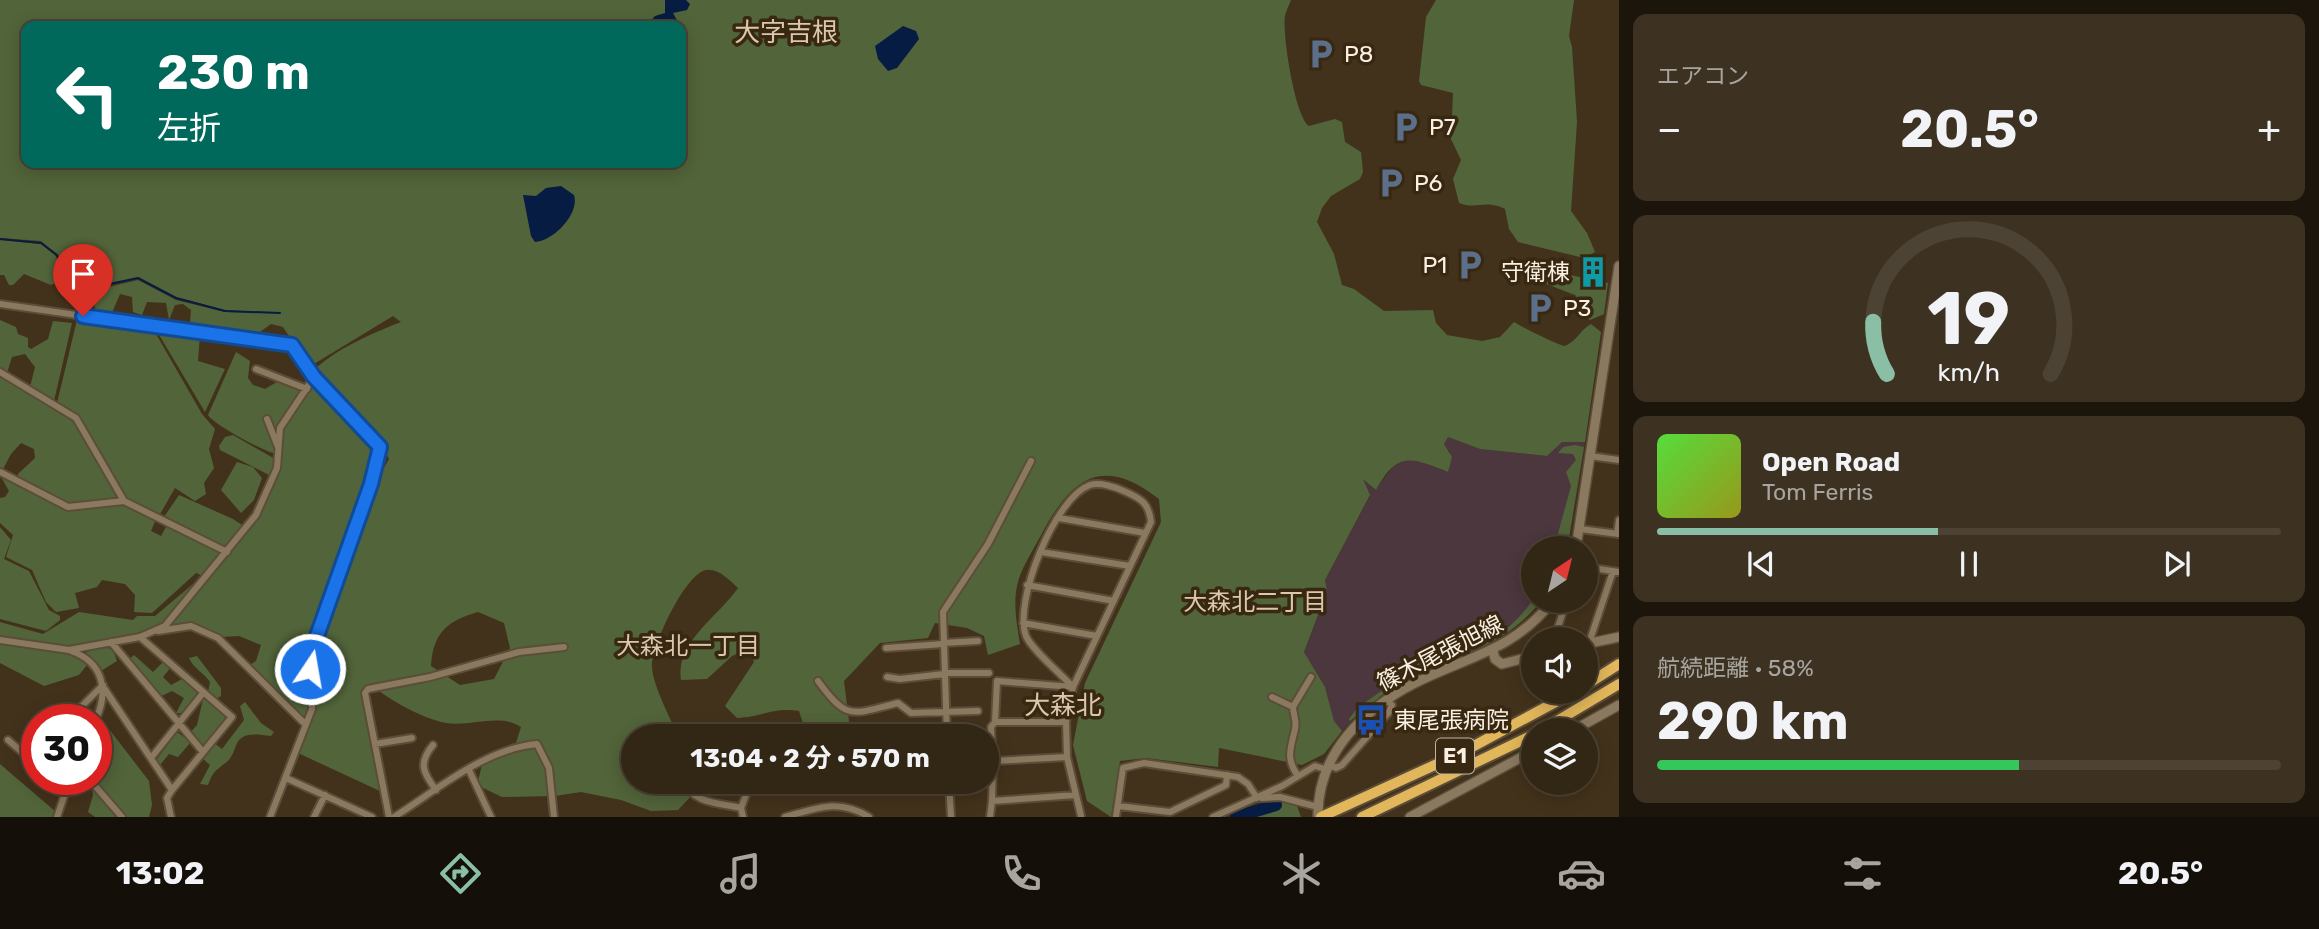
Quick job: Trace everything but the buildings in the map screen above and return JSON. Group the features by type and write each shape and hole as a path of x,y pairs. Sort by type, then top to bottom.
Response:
{"highway":[{"path":"1598,677 1619,664"},
{"path":"1562,718 1619,684"},
{"name":"E1","path":"1322,813 1459,754 1552,704"},
{"name":"E1","path":"1362,817 1521,741"}],"main road":[{"path":"1579,536 1590,456 1614,329 1619,266"},
{"name":"篠木尾張旭線","path":"1322,813 1326,766 1348,734 1387,700 1423,679 1493,651 1528,627 1541,613"},
{"path":"1598,642 1619,637"},
{"path":"1493,651 1495,659 1502,664 1521,659"},
{"path":"1596,718 1619,705"},
{"path":"1410,817 1521,757"}],"street":[{"path":"0,304 292,345 314,377 381,451 312,650 313,703 270,817"},
{"path":"256,369 307,389"},
{"path":"0,372 76,418 124,501"},
{"path":"0,640 69,650 140,637 164,626 227,552 264,500 277,468 280,428 314,377"},
{"path":"267,419 279,448"},
{"path":"1590,456 1619,460"},
{"path":"946,724 943,612 988,544 1031,461"},
{"path":"0,472 68,507 124,501 227,552"},
{"path":"1073,687 1027,638 1023,623 1027,585 1041,552 1075,493 1099,484 1119,489 1143,501 1150,509 1151,522 1073,687 1066,722 1067,757 1082,817"},
{"path":"1059,518 1146,533"},
{"path":"1580,529 1618,534 1619,520"},
{"path":"1041,552 1130,566"},
{"path":"1594,627 1616,572 1598,569"},
{"path":"1027,585 1114,601"},
{"path":"1023,623 1097,636"},
{"path":"156,631 191,626 218,638 306,724"},
{"path":"140,637 232,717 167,798 172,817"},
{"path":"886,648 978,641"},
{"path":"111,642 203,752"},
{"path":"554,817 549,768 537,744 510,749 469,770 391,817 365,693 368,689 430,677 519,652 564,647"},
{"path":"69,650 93,663 103,686 173,790"},
{"path":"887,677 900,679 989,673"},
{"path":"1298,776 1289,761 1289,744 1296,727 1293,707 1311,677"},
{"path":"818,681 836,705 850,713 898,703 911,713 978,711"},
{"path":"1066,722 995,722 997,681 1073,687"},
{"path":"84,704 103,686"},
{"path":"99,704 103,686"},
{"path":"151,758 203,693"},
{"path":"1272,697 1293,707"},
{"path":"1213,817 1256,798 1315,766 1339,768 1373,732 1391,708 1387,700"},
{"path":"375,744 412,737"},
{"path":"8,740 21,751"},
{"path":"433,745 423,760 423,770 436,790"},
{"path":"999,761 1067,757"},
{"path":"1116,817 1123,768 1144,763 1227,775 1248,783 1256,798"},
{"path":"469,770 491,817"},
{"path":"1118,806 1170,812 1226,785 1227,775"},
{"path":"286,778 372,817"},
{"path":"691,794 699,799 741,807"},
{"path":"743,817 741,807 746,794"},
{"path":"950,794 951,817"},
{"path":"990,817 992,794"},
{"path":"57,817 65,795"},
{"path":"103,795 122,817"},
{"path":"314,817 325,795"},
{"path":"992,801 1076,795"},
{"path":"1256,798 1280,797 1322,813"},
{"path":"785,817 802,815 835,804 870,817"}],"shaded area":[{"path":"1448,437 1480,449 1547,456 1562,442 1585,442 1569,536 1521,536 1521,613 1529,613 1509,632 1447,661 1423,662 1402,682 1368,704 1342,731 1334,721 1325,687 1304,652 1327,592 1325,580 1370,496 1362,480 1364,478 1375,490 1395,464 1404,459 1415,459 1448,472 1450,452 1444,444"}],"green space":[{"path":"0,0 1291,0 1285,16 1286,40 1294,92 1304,119 1309,126 1335,119 1342,122 1345,142 1361,152 1363,172 1360,179 1331,196 1322,208 1317,222 1334,254 1342,285 1354,289 1384,311 1433,310 1436,323 1447,335 1482,341 1500,337 1514,322 1565,346 1591,324 1601,332 1585,442 1562,442 1547,456 1480,449 1448,437 1444,444 1452,457 1448,472 1424,463 1406,461 1391,469 1376,490 1363,479 1370,495 1325,580 1327,591 1304,652 1325,687 1334,721 1342,731 1324,754 1302,765 1219,748 1218,767 1146,758 1120,761 1111,817 1087,801 1073,745 1085,683 1161,522 1159,499 1138,485 1120,478 1103,476 1089,479 1075,488 1063,501 1023,567 1015,600 1020,644 988,655 984,636 967,628 935,623 928,638 880,643 844,681 849,724 802,724 799,711 782,710 737,718 725,706 754,662 749,649 732,656 707,679 681,680 681,666 691,642 738,588 715,571 706,570 698,574 671,612 653,656 653,674 658,692 673,724 621,724 621,794 693,794 678,810 651,811 621,800 581,792 555,796 502,797 477,785 482,765 516,743 521,727 504,721 455,724 436,721 407,708 372,686 365,688 382,792 298,753 314,708 314,651 373,487 389,459 382,446 313,371 343,349 401,322 393,316 309,367 283,327 271,324 257,334 242,330 231,334 220,328 219,332 203,329 190,322 191,310 183,304 175,305 169,320 166,303 147,302 142,315 133,312 132,297 120,294 111,315 95,310 94,292 75,288 66,281 108,287 138,280 176,300 225,312 279,313 225,310 176,297 138,278 107,285 67,279 63,275 61,258 41,241 0,238","holes":["478,612 504,623 510,648 494,679 460,685 431,666 435,645 444,630 450,624"]},
{"path":"1436,0 1574,0 1569,36 1577,122 1571,211 1587,233 1595,252 1584,258 1518,242 1509,229 1505,209 1492,205 1459,203 1453,179 1461,160 1451,139 1453,93 1421,85 1419,81 1426,17"},
{"path":"0,240 41,244 57,257 62,281 51,285 24,274 13,285 9,285 4,275 0,275"},
{"path":"1532,267 1608,283 1604,314 1590,320 1585,316 1585,306 1575,295 1528,277 1527,270"},
{"path":"60,314 152,327 202,414 215,429 209,449 214,468 204,483 206,494 195,501 175,488 159,516 127,501 82,423 57,403 77,320 60,317"},
{"path":"0,320 16,327 18,334 28,338 28,347 31,349 48,339 53,321 72,323 54,401 30,387 35,367 25,354 12,357 7,373 0,369"},
{"path":"155,328 200,334 198,361 225,369 205,412"},
{"path":"236,352 250,361 248,378 253,385 265,389 280,380 303,391 281,422 277,454 240,438 208,415"},
{"path":"0,375 76,421 118,497 116,500 67,503 18,478 18,474 35,458 34,449 21,443 2,471 0,470"},
{"path":"316,380 378,447 363,499 325,600 309,652 309,703 304,720 250,665 256,661 261,645 239,636 221,637 201,627 164,629 258,517 281,461 282,428"},
{"path":"233,435 275,459 273,477 220,450 219,446 225,437"},
{"path":"1563,447 1584,447 1569,536 1557,536 1571,486 1566,472 1576,460 1573,454 1558,453"},
{"path":"237,462 253,467 262,478 254,500 241,513 221,490"},
{"path":"0,475 68,509 123,504 156,519 151,531 161,536 167,525 220,551 221,556 203,576 196,573 152,613 134,612 135,595 125,584 102,580 97,587 75,593 79,608 56,612 46,602 32,570 6,557 13,535 0,523 0,498 5,497 9,491"},
{"path":"179,495 245,527 225,548 164,517"},
{"path":"0,527 11,540 4,559 29,571 49,610 60,616 60,620 46,631 0,619"},
{"path":"193,584 195,586 164,623 144,632 70,646 0,637 0,622 43,634 79,612 133,620 137,616 155,616"},
{"path":"1522,613 1530,613 1518,625 1489,643 1457,656 1423,662 1350,721 1357,708 1393,683 1418,655 1452,655 1474,649 1498,636"},
{"path":"0,643 61,651 72,654 87,665 79,675 44,686 0,663"},
{"path":"103,646 113,650 117,661 101,671 85,653"},
{"path":"134,655 153,672 164,661 171,667 163,677 171,685 184,678 200,693 183,713 176,713 184,698 172,691 157,698 127,661"},
{"path":"197,656 221,688 221,696 216,699 208,692 210,682 189,658"},
{"path":"204,695 229,718 202,748 189,734 197,725"},
{"path":"245,702 261,723 274,732 271,736 257,734 241,738 230,759 215,772 208,785 200,784 210,765 201,757 213,742 222,749 244,720 240,706"},
{"path":"177,732 191,742 178,757 169,754 160,765 157,759"},
{"path":"112,733 149,781 152,805 149,817 124,817 105,795 112,795"},
{"path":"0,764 21,782 21,795 36,795 56,812 54,817 0,817"},
{"path":"93,795 102,795 121,817 95,817 88,812"},
{"path":"1284,802 1296,803 1301,817 1241,817"}],"water":[{"path":"665,0 686,0 690,4 687,10 673,13 677,21 650,21 655,16 665,13"},
{"path":"903,26 916,31 919,39 897,68 888,71 878,59 875,46"},
{"path":"561,186 574,195 573,210 557,232 535,242 531,236 523,195 536,196 546,188"}],"waterway":[{"path":"0,239 41,243 57,255 62,275 67,280 100,286 138,278 176,298 225,311 280,313"},
{"path":"1236,817 1276,805"}],"place":[{"name":"P8","path":"1321,54"},
{"name":"P7","path":"1406,127"},
{"name":"P6","path":"1391,183"},
{"name":"P1","path":"1470,265"},
{"name":"守衛棟","path":"1593,272"},
{"name":"P3","path":"1540,308"},
{"name":"東尾張病院","path":"1371,720"}],"district":[{"name":"大字吉根","path":"786,32"},
{"name":"大森北二丁目","path":"1255,602"},
{"name":"大森北一丁目","path":"688,646"},
{"name":"大森北","path":"1063,705"}],"route":[{"path":"83,316 292,345 314,377 380,447 376,471 312,650 310,669"}]}
